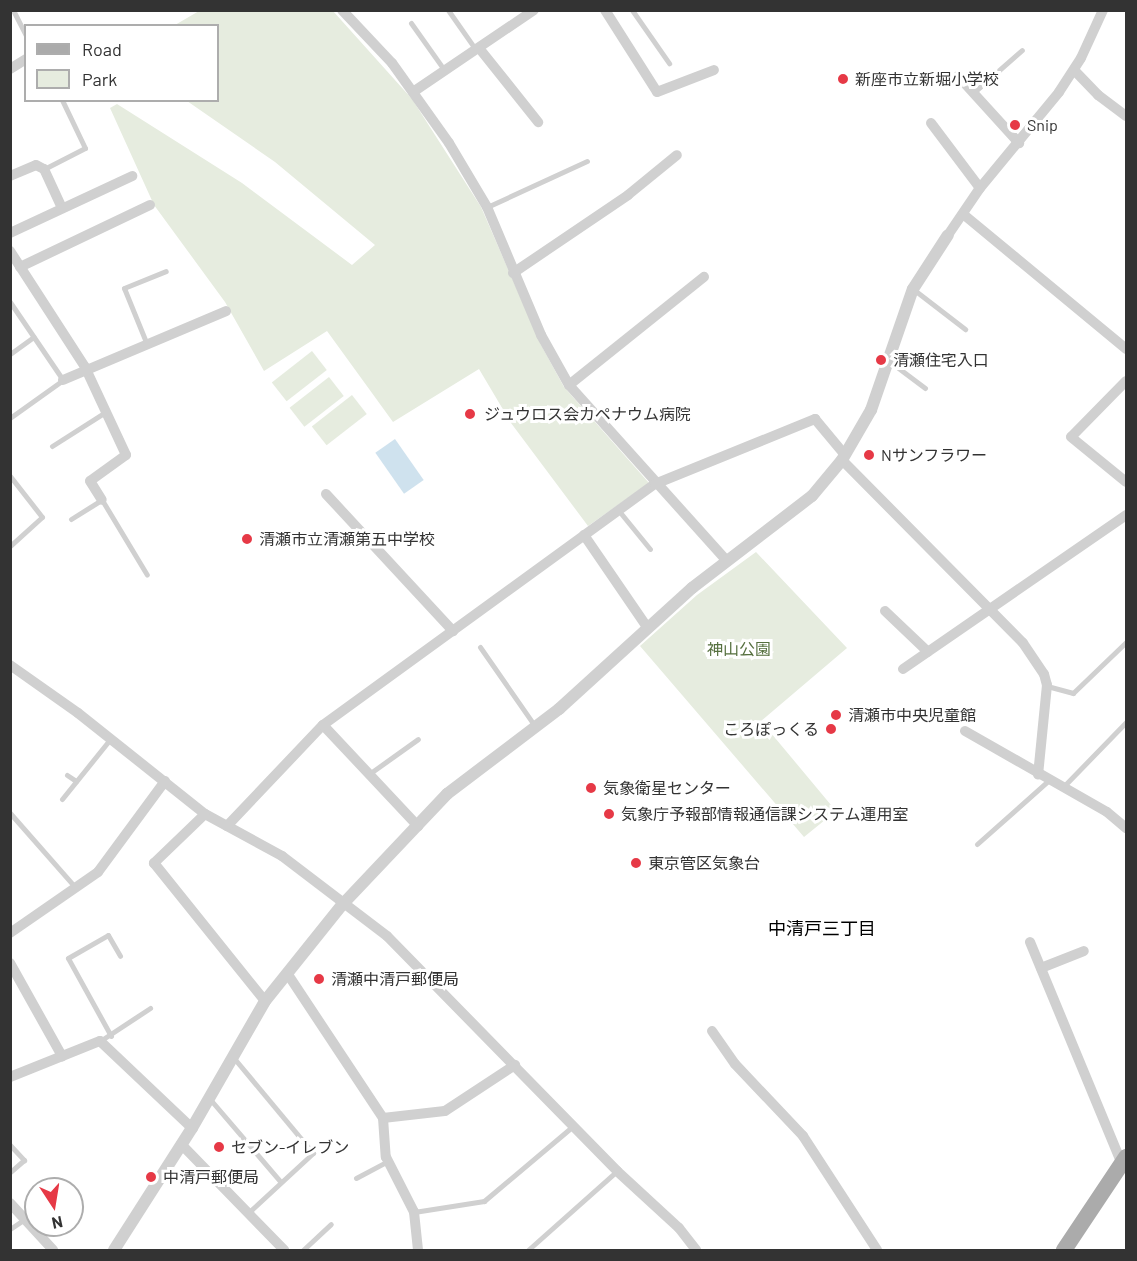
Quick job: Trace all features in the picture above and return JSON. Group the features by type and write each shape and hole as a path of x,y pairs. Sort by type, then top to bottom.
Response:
{"main road":[{"path":"1064,1251 1124,1161"}],"street":[{"path":"342,10 392,63 487,207 513,273 569,385 655,484 727,561"},
{"path":"413,93 478,49 520,14 534,10"},
{"path":"605,10 657,92 714,70"},
{"path":"114,1251 192,1128 265,1001 342,905 447,794 536,727 647,627 727,561 812,496 844,458 871,410 914,289 980,188 1019,143 1074,70 1103,10"},
{"path":"478,49 538,122"},
{"path":"10,69 24,61"},
{"path":"1074,70 1098,95 1126,116"},
{"path":"958,76 1019,143"},
{"path":"931,123 980,188"},
{"path":"513,273 628,195 677,155"},
{"path":"10,176 36,165 44,169 62,208"},
{"path":"10,233 132,176"},
{"path":"20,267 150,205"},
{"path":"963,214 1126,349"},
{"path":"10,251 85,367 108,410 126,455 90,481 102,500"},
{"path":"569,385 704,277"},
{"path":"63,380 85,367 226,311"},
{"path":"1126,381 1071,436 1126,482"},
{"path":"226,826 323,725 655,484 815,419 844,458 1023,643 1044,674 1047,685 1043,778"},
{"path":"326,494 453,631"},
{"path":"903,669 1126,515"},
{"path":"584,535 647,627"},
{"path":"885,611 928,652"},
{"path":"10,665 111,738 205,814 282,856 342,905 398,946 617,1171 679,1228 696,1251"},
{"path":"323,725 418,826"},
{"path":"965,731 1043,778 1107,812 1126,828"},
{"path":"10,933 77,889 98,872 165,781"},
{"path":"205,814 154,863 265,1001"},
{"path":"1030,942 1124,1161"},
{"path":"1041,968 1084,951"},
{"path":"10,963 62,1056"},
{"path":"287,973 383,1118 388,1161 414,1212 418,1251"},
{"path":"712,1031 735,1064 803,1136 877,1251"},
{"path":"10,1077 100,1041 192,1128"},
{"path":"383,1118 444,1111 515,1065"},
{"path":"181,1144 284,1251"},
{"path":"10,1203 24,1218"},
{"path":"41,1237 53,1251"}],"lane":[{"path":"13,10 24,32"},
{"path":"448,10 478,49"},
{"path":"632,10 669,63"},
{"path":"411,23 445,71"},
{"path":"973,93 1022,50"},
{"path":"44,169 85,148 63,102"},
{"path":"487,207 587,161"},
{"path":"146,342 124,288 166,271"},
{"path":"914,289 965,329"},
{"path":"10,302 63,380 10,418"},
{"path":"10,354 33,337"},
{"path":"889,361 925,388"},
{"path":"52,446 108,410"},
{"path":"10,546 42,517 11,477"},
{"path":"71,519 102,500 147,575"},
{"path":"619,511 650,549"},
{"path":"1047,685 1073,693 1126,642"},
{"path":"480,647 536,727"},
{"path":"1063,788 1126,722"},
{"path":"62,799 111,738"},
{"path":"369,774 418,739"},
{"path":"68,775 76,781"},
{"path":"977,844 1043,778"},
{"path":"10,813 77,889"},
{"path":"111,1036 68,958 108,935 120,956"},
{"path":"100,1041 111,1036 150,1008"},
{"path":"233,1057 313,1153 280,1181 248,1213"},
{"path":"209,1098 280,1181"},
{"path":"414,1212 484,1201 573,1126"},
{"path":"10,1145 24,1160 10,1172"},
{"path":"356,1178 388,1161"},
{"path":"528,1251 617,1171"},
{"path":"10,1229 24,1220"},
{"path":"303,1251 331,1224"}],"green space":[{"path":"199,11 333,11 412,99 481,207 541,345 564,387 649,483 588,526 511,423 479,369 393,422 327,331 264,371 225,302 154,205 110,108 117,104 242,183 352,265 375,245 275,162 188,102 219,102 219,24 177,24"},
{"path":"312,351 327,370 287,401 272,382"},
{"path":"329,377 344,396 304,427 290,408"},
{"path":"352,395 367,414 327,445 312,426"},
{"name":"神山公園","path":"756,552 847,648 761,721 836,811 804,837 640,646 697,595"}],"water":[{"path":"395,439 424,480 404,494 375,453"}],"place":[{"name":"新座市立新堀小学校","path":"843,79"},
{"name":"Snip","path":"1015,125"},
{"name":"清瀬住宅入口","path":"881,360"},
{"name":"ジュウロス会カペナウム病院","path":"470,414"},
{"name":"Nサンフラワー","path":"869,455"},
{"name":"清瀬市立清瀬第五中学校","path":"247,539"},
{"name":"清瀬市中央児童館","path":"836,715"},
{"name":"ころぽっくる","path":"831,729"},
{"name":"気象衛星センター","path":"591,788"},
{"name":"気象庁予報部情報通信課システム運用室","path":"609,814"},
{"name":"東京管区気象台","path":"636,863"},
{"name":"清瀬中清戸郵便局","path":"319,979"},
{"name":"セブン-イレブン","path":"219,1147"},
{"name":"中清戸郵便局","path":"151,1177"}],"district":[{"name":"中清戸三丁目","path":"822,928"}]}
